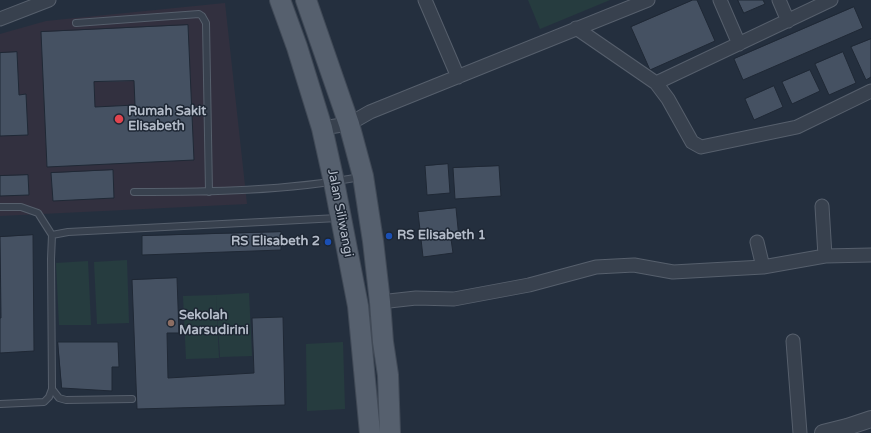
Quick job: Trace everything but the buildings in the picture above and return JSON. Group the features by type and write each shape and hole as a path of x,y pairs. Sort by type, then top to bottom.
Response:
{"main road":[{"name":"Jalan Siliwangi","path":"280,0 297,47 322,128 342,218 358,306 370,433"},
{"name":"Jalan Siliwangi","path":"306,0 349,124 363,176 373,241 383,342 388,375 390,433"}],"street":[{"path":"0,19 49,0"},
{"path":"425,0 458,77"},
{"path":"322,128 349,124 370,112 648,0"},
{"path":"720,0 739,44"},
{"path":"779,0 788,20"},
{"path":"656,83 831,0"},
{"path":"576,28 656,83 668,98 692,142 701,147 797,127 871,91"},
{"path":"822,206 825,256"},
{"path":"757,242 763,267"},
{"path":"380,302 416,298 461,298 529,285 596,267 634,266 673,272 763,267 825,256 871,255"},
{"path":"793,341 800,433"},
{"path":"823,433 871,419"}],"lane":[{"path":"76,24 199,14 202,16 206,23 209,192"},
{"path":"134,192 209,192 334,182 363,176"},
{"path":"0,207 21,207 38,213 52,235 52,389 49,397 44,402 0,404"},
{"path":"52,235 342,218"},
{"path":"52,389 59,398 66,400 132,399"}],"shaded area":[{"name":"Rumah Sakit Elisabeth","path":"225,3 247,204 0,216 0,34 46,21"}],"green space":[{"path":"528,0 610,0 540,29"},
{"path":"127,260 129,323 97,324 94,262"},
{"path":"88,261 91,325 59,325 56,263"},
{"path":"249,293 252,356 220,357 216,295"},
{"path":"216,295 219,358 186,359 183,296"},
{"path":"343,342 345,409 307,411 306,344"}],"place":[{"name":"Rumah Sakit Elisabeth","path":"119,119"},
{"name":"RS Elisabeth 1","path":"389,236"},
{"name":"RS Elisabeth 2","path":"328,242"},
{"name":"Sekolah Marsudirini","path":"171,323"}]}
